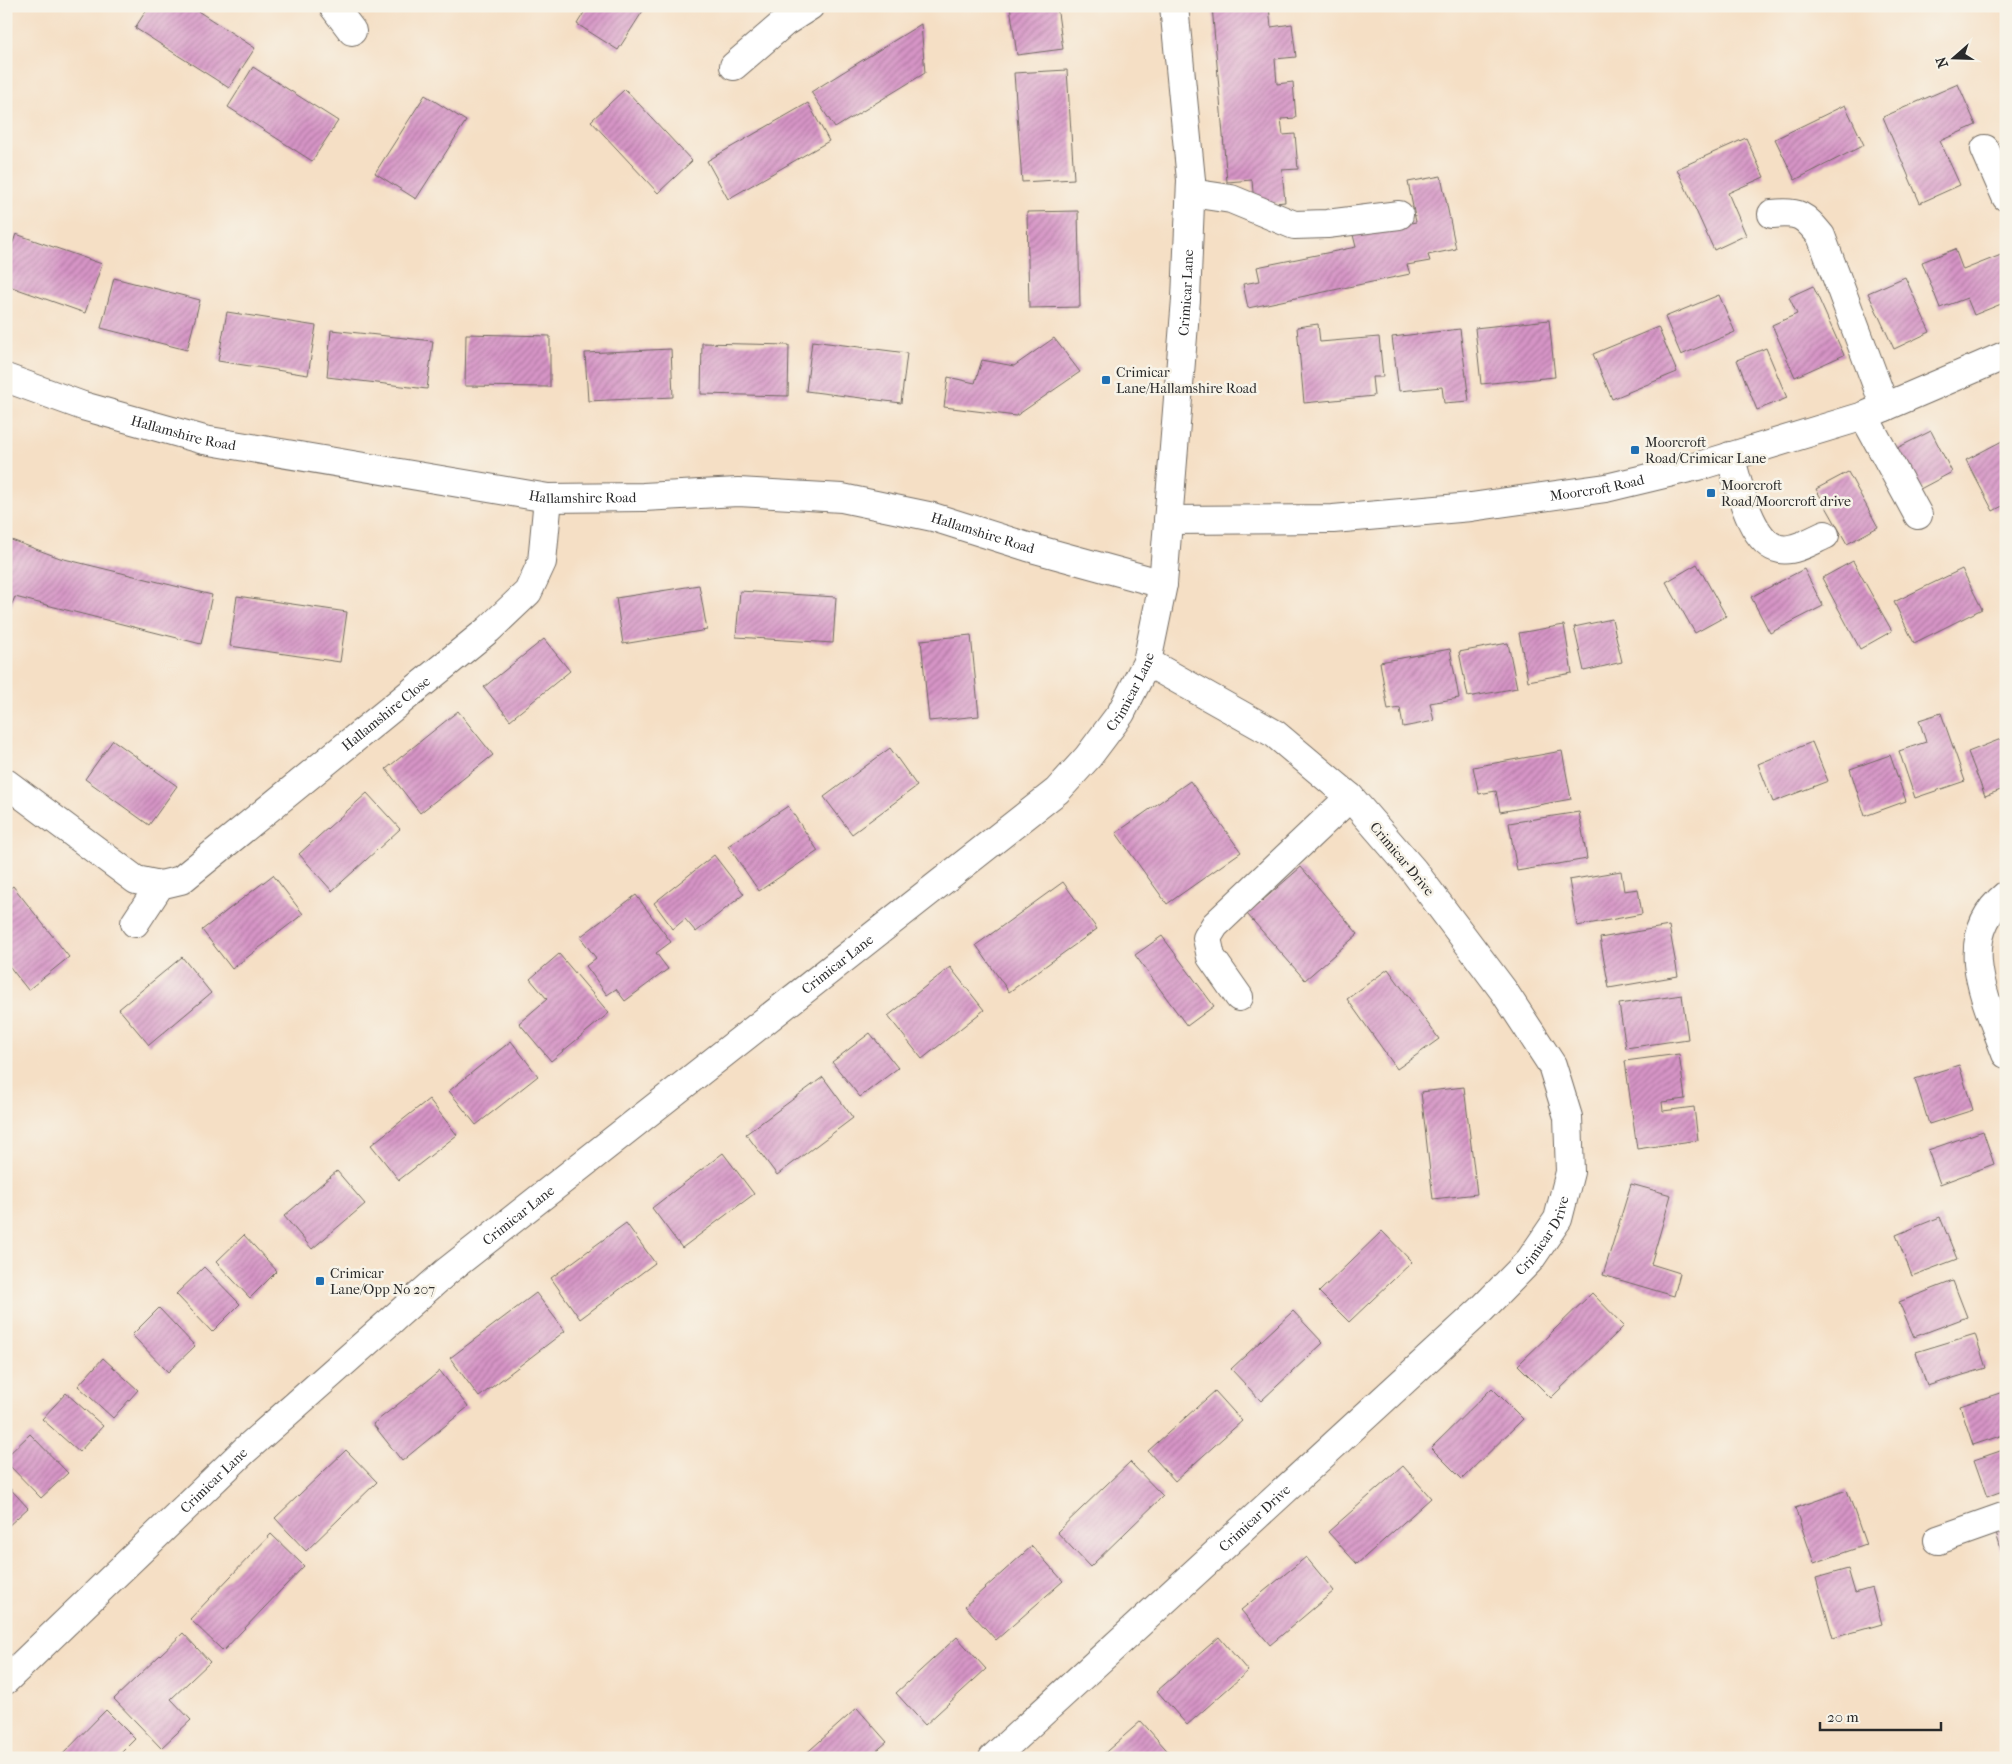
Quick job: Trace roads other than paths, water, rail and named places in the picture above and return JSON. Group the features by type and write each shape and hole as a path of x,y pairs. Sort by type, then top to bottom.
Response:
{"street":[{"path":"333,6 352,31"},
{"path":"734,66 785,22 810,6"},
{"name":"Crimicar Lane","path":"6,1680 245,1450 446,1272 1057,791 1088,757 1121,713 1147,662 1163,584 1186,299 1190,193 1174,6"},
{"path":"1984,149 2006,197"},
{"path":"1190,193 1231,199 1294,226 1399,215"},
{"path":"1772,214 1791,212 1806,218 1821,236 1874,412 1918,515"},
{"name":"Moorcroft Road","path":"1168,520 1333,519 1471,507 1606,488 1730,456 1874,412 2006,355"},
{"name":"Hallamshire Road","path":"6,378 83,406 204,440 548,498 643,497 738,492 842,498 933,517 1028,547 1163,584"},
{"path":"1730,456 1751,521 1765,541 1781,549 1801,546 1825,535"},
{"name":"Hallamshire Close","path":"6,783 136,880 160,885 181,880 488,630 528,592 542,562 548,498"},
{"name":"Crimicar Drive","path":"993,1758 1481,1310 1530,1260 1558,1219 1570,1172 1568,1117 1552,1065 1498,982 1413,870 1350,797 1275,734 1147,662"},
{"path":"1239,997 1211,957 1207,938 1215,925 1350,797"},
{"path":"135,923 160,885"},
{"path":"2006,895 1998,901 1980,928 1976,962 2006,1054"},
{"path":"1938,1540 2006,1516"}],"place":[{"name":"Crimicar Lane/Hallamshire Road","path":"1106,380"},
{"name":"Moorcroft Road/Crimicar Lane","path":"1635,450"},
{"name":"Moorcroft Road/Moorcroft drive","path":"1711,493"},
{"name":"Crimicar Lane/Opp No 207","path":"320,1281"}]}
